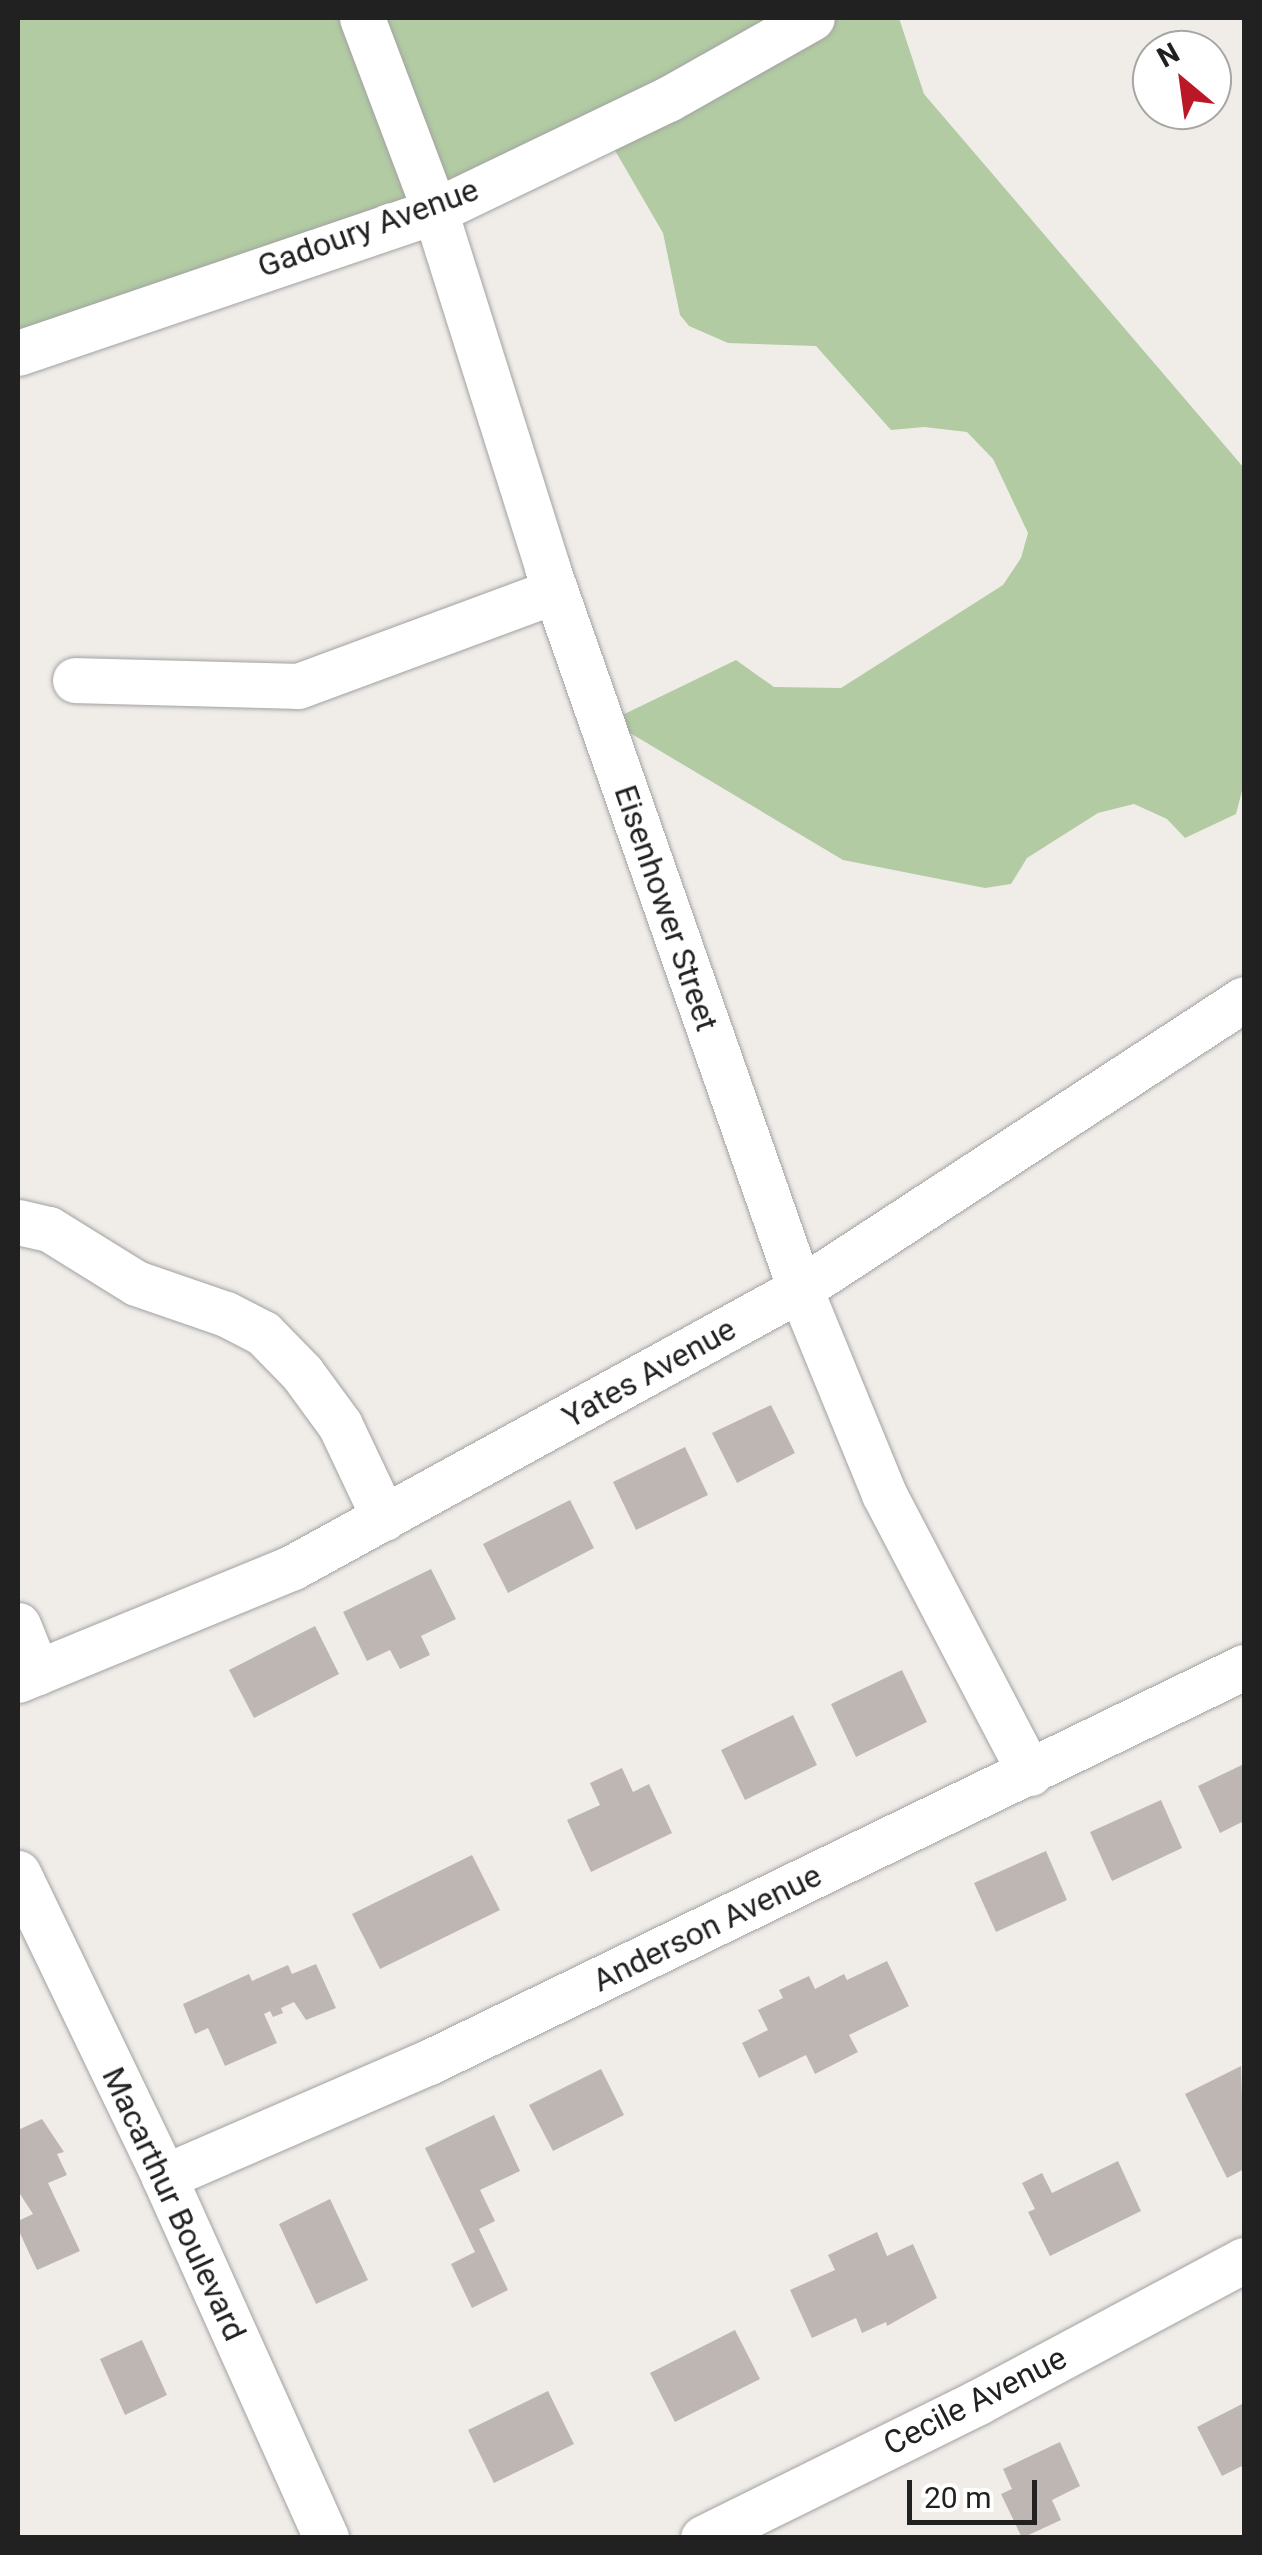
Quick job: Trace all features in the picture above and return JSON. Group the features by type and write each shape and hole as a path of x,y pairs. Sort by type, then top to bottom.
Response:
{"street":[{"name":"Eisenhower Street","path":"362,18 435,211 555,591 800,1290 884,1494 1030,1773"},
{"name":"Gadoury Avenue","path":"18,353 435,211 668,99 812,18"},
{"path":"75,680 298,686 555,591"},
{"name":"Yates Avenue","path":"28,1676 293,1567 800,1290 1244,1000"},
{"path":"18,1222 49,1229 136,1283 226,1314 263,1333 302,1373 340,1424 384,1518"},
{"path":"18,1625 28,1676"},
{"name":"Anderson Avenue","path":"164,2176 428,2062 1244,1667"},
{"name":"Macarthur Boulevard","path":"18,1873 164,2176 326,2538"},
{"name":"Cecile Avenue","path":"703,2538 978,2402 1244,2260"}],"green space":[{"path":"18,18 899,18 924,94 1244,468 1244,783 1236,814 1185,838 1167,819 1134,804 1098,813 1027,858 1011,884 985,888 843,860 610,721 736,660 774,687 841,688 1003,585 1021,558 1028,533 993,459 967,432 924,427 891,430 816,346 728,343 689,326 680,315 663,233 606,135 18,347"}],"building":[{"path":"771,1405 795,1453 737,1483 712,1433"},
{"path":"685,1447 708,1495 636,1530 613,1482"},
{"path":"570,1500 594,1548 508,1593 483,1544"},
{"path":"431,1569 456,1619 421,1636 430,1655 400,1669 390,1650 367,1661 343,1612"},
{"path":"315,1626 339,1674 254,1718 229,1670"},
{"path":"902,1670 927,1722 856,1757 831,1704"},
{"path":"793,1715 817,1765 745,1800 721,1750"},
{"path":"1244,1764 1244,1821 1220,1833 1198,1786"},
{"path":"622,1768 633,1792 649,1784 672,1833 591,1872 567,1820 600,1805 590,1783"},
{"path":"1161,1800 1182,1848 1112,1881 1090,1832"},
{"path":"1046,1851 1067,1900 996,1932 974,1883"},
{"path":"472,1855 500,1910 380,1969 352,1914"},
{"path":"887,1961 909,2006 849,2035 858,2052 815,2074 806,2055 759,2078 742,2043 768,2030 758,2010 783,1998 779,1990 809,1976 815,1989 844,1974 847,1980"},
{"path":"316,1964 336,2008 306,2020 294,2002 273,2017 270,2011 264,2014 277,2043 225,2066 208,2028 195,2034 183,2004 249,1974 252,1981 288,1965 292,1974"},
{"path":"1241,2066 1244,2169 1227,2178 1185,2094"},
{"path":"601,2069 624,2115 553,2151 529,2105"},
{"path":"494,2115 520,2171 480,2190 495,2221 479,2229 508,2290 472,2308 451,2264 475,2252 425,2148"},
{"path":"42,2119 64,2152 57,2154 67,2175 48,2183 80,2251 37,2270 18,2229 18,2221 33,2214 18,2191 18,2130"},
{"path":"1118,2161 1141,2211 1050,2256 1028,2212 1035,2209 1022,2183 1042,2173 1052,2193"},
{"path":"330,2199 368,2280 316,2304 279,2224"},
{"path":"877,2232 887,2256 913,2244 937,2298 887,2326 886,2322 862,2333 856,2318 812,2338 790,2290 835,2270 828,2255"},
{"path":"735,2330 760,2379 675,2422 650,2373"},
{"path":"142,2340 167,2395 125,2415 100,2359"},
{"path":"548,2391 574,2444 494,2483 468,2430"},
{"path":"1244,2403 1244,2465 1222,2476 1197,2427"},
{"path":"1060,2442 1080,2486 1052,2500 1061,2520 1022,2538 1001,2494 1012,2489 1003,2469"}]}
